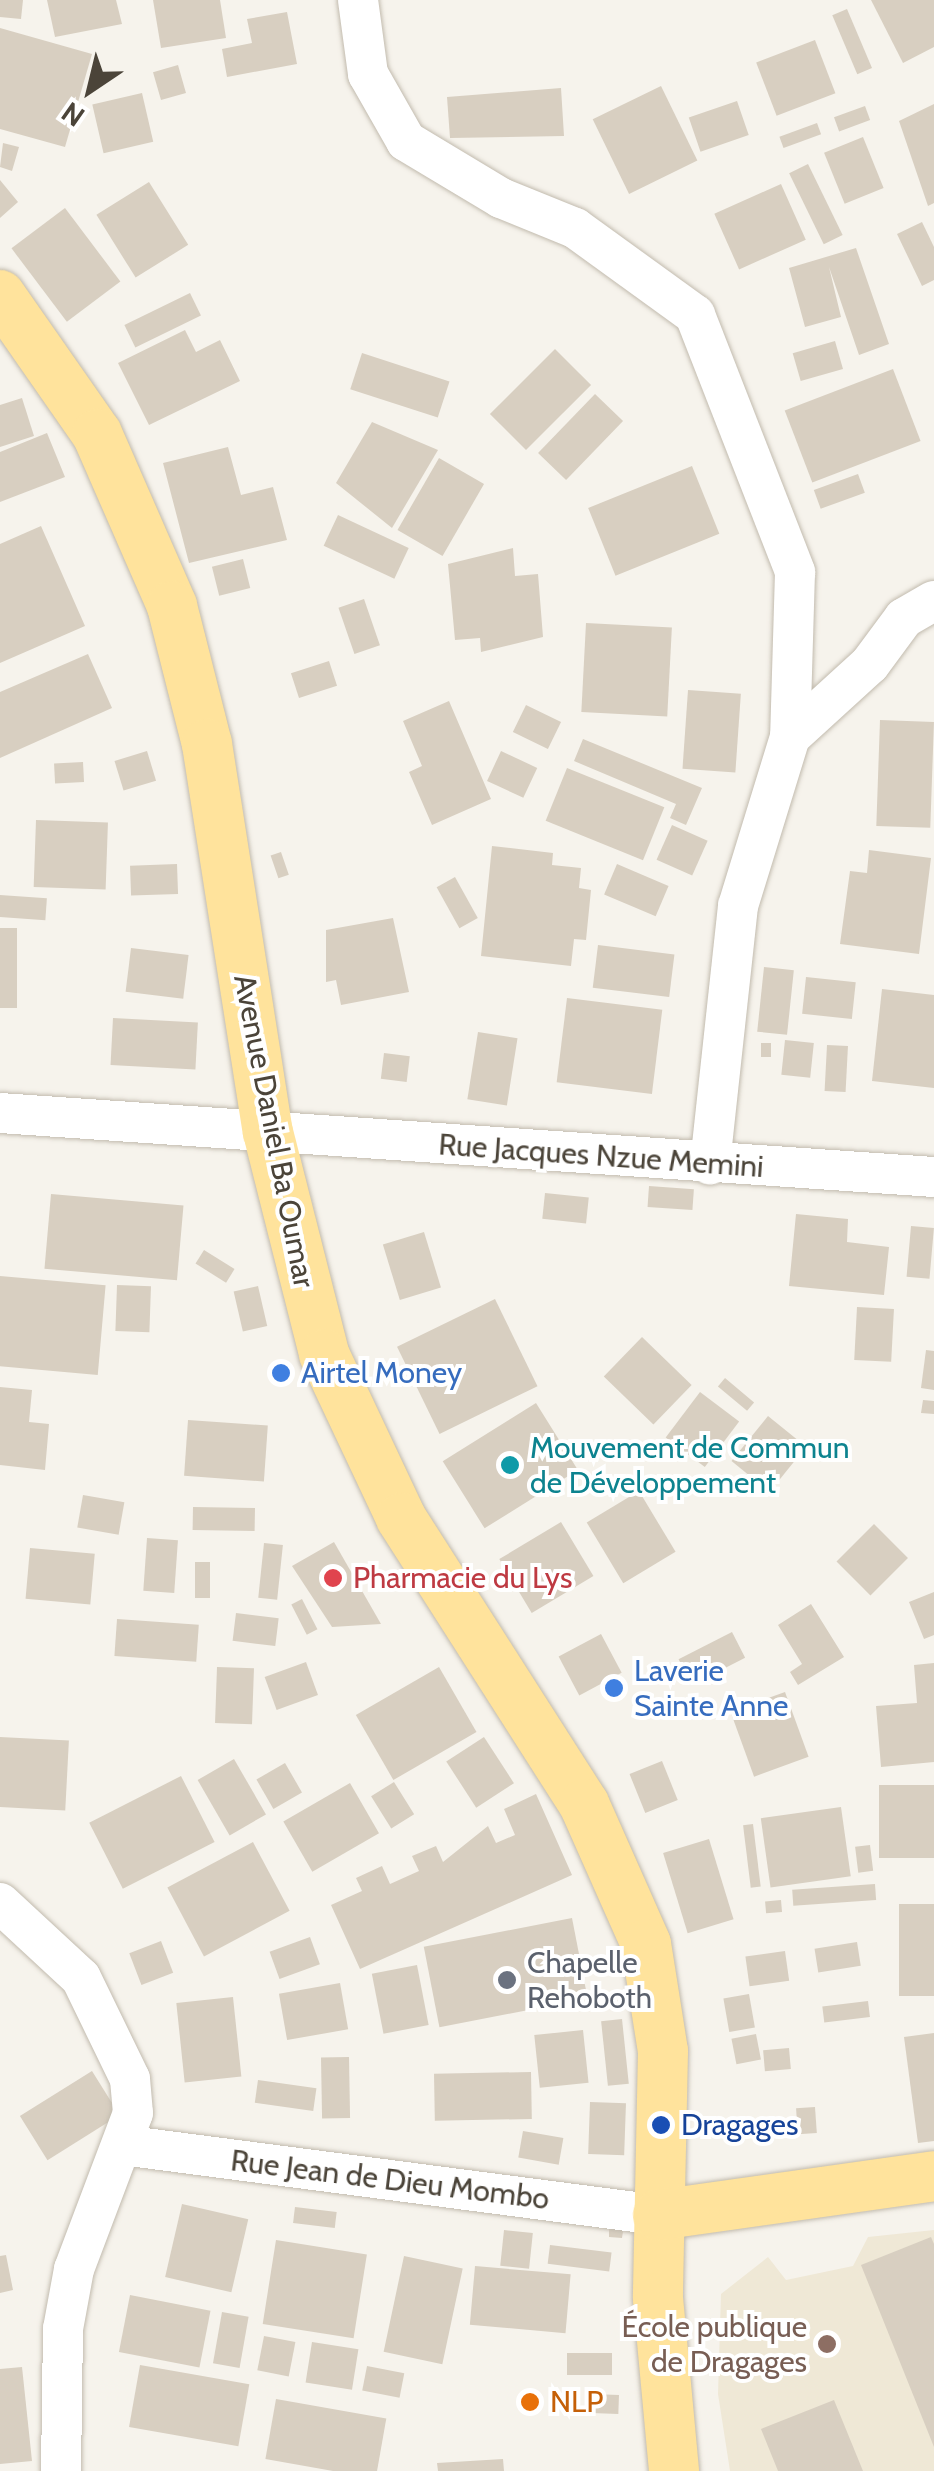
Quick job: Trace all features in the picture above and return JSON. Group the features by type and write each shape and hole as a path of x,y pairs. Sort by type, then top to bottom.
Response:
{"main road":[{"name":"Avenue Daniel Ba Oumar","path":"0,294 97,434 172,606 207,744 268,1132 306,1298 360,1436 452,1604 584,1804 625,1888 660,2023 658,2215 674,2471"},
{"path":"658,2215 934,2176"}],"street":[{"path":"358,0 368,74 406,141 487,191 574,228 695,316 795,572 790,737 738,906 710,1164"},
{"path":"790,737 870,664 904,618 934,601"},
{"name":"Rue Jacques Nzue Memini","path":"0,1112 934,1177"},
{"path":"0,1903 81,1978 130,2079 133,2113 74,2269 62,2329 61,2471"},
{"name":"Rue Jean de Dieu Mombo","path":"122,2145 658,2215"}],"shaded area":[{"name":"École publique de Dragages","path":"934,2230 934,2471 730,2471 718,2394 721,2294 768,2257 786,2280 853,2266 868,2237"}],"building":[{"path":"0,0 23,0 21,19 0,17"},
{"path":"47,0 116,0 122,24 55,37"},
{"path":"153,0 220,0 226,38 161,48"},
{"path":"871,0 934,0 934,47 903,63"},
{"path":"847,9 872,68 857,74 832,15"},
{"path":"287,12 297,64 227,77 222,49 252,43 247,19"},
{"path":"0,28 92,54 65,147 0,129"},
{"path":"815,40 835,93 777,116 756,63"},
{"path":"178,65 186,93 161,100 153,72"},
{"path":"661,86 697,161 629,194 593,119"},
{"path":"561,88 564,136 450,138 447,97"},
{"path":"142,93 153,142 104,153 92,104"},
{"path":"737,101 749,135 700,152 689,118"},
{"path":"934,104 934,203 928,206 899,121"},
{"path":"865,106 870,120 839,131 834,117"},
{"path":"817,123 821,134 784,148 779,137"},
{"path":"863,137 884,188 845,204 824,153"},
{"path":"3,143 19,147 12,171 0,167"},
{"path":"808,164 843,235 824,244 789,173"},
{"path":"0,180 18,202 0,218"},
{"path":"149,182 188,245 136,278 96,215"},
{"path":"781,184 806,240 739,269 714,214"},
{"path":"65,208 120,281 67,322 11,248"},
{"path":"922,222 934,247 934,280 922,286 897,234"},
{"path":"856,248 889,344 859,355 829,267 841,317 805,327 789,268"},
{"path":"190,293 201,315 135,347 124,325"},
{"path":"185,330 196,352 220,340 240,381 149,425 118,363"},
{"path":"835,341 843,369 801,381 793,353"},
{"path":"555,349 591,385 526,450 490,414"},
{"path":"362,353 449,381 438,418 350,389"},
{"path":"893,369 921,441 812,482 785,411"},
{"path":"595,394 623,421 566,480 538,453"},
{"path":"22,398 34,436 0,447 0,405"},
{"path":"372,422 438,450 392,528 336,483"},
{"path":"47,433 65,477 0,502 0,452"},
{"path":"228,447 241,495 273,487 287,540 189,563 163,463"},
{"path":"439,458 484,484 443,556 398,530"},
{"path":"692,466 719,534 616,576 588,508"},
{"path":"858,474 865,493 821,509 814,490"},
{"path":"338,515 409,548 394,579 324,546"},
{"path":"41,526 85,626 0,663 0,544"},
{"path":"513,548 515,576 538,574 543,637 481,652 480,638 455,640 448,564"},
{"path":"243,559 250,588 219,596 212,567"},
{"path":"364,599 380,645 354,654 338,608"},
{"path":"586,623 672,628 667,716 581,712"},
{"path":"88,654 112,708 0,758 0,692"},
{"path":"329,661 337,686 299,698 291,673"},
{"path":"688,690 741,694 735,773 682,769"},
{"path":"449,701 491,799 432,825 409,772 422,766 403,721"},
{"path":"526,705 561,722 548,749 513,732"},
{"path":"880,720 934,722 930,828 876,826"},
{"path":"583,739 702,788 686,825 670,818 676,804 574,761"},
{"path":"147,751 156,781 124,791 114,761"},
{"path":"501,751 537,768 523,798 487,781"},
{"path":"83,762 84,782 55,783 54,764"},
{"path":"567,768 664,807 643,860 546,821"},
{"path":"36,820 108,823 106,889 34,887"},
{"path":"672,825 708,841 692,876 657,860"},
{"path":"492,846 553,853 552,865 581,868 579,888 591,890 586,940 574,939 571,966 481,956"},
{"path":"869,850 931,858 919,954 840,944 850,871 867,873"},
{"path":"281,852 289,875 278,878 271,856"},
{"path":"177,864 178,894 131,896 130,866"},
{"path":"617,864 669,886 656,916 604,894"},
{"path":"455,877 478,918 459,928 437,887"},
{"path":"0,895 47,898 45,920 0,917"},
{"path":"393,918 409,992 341,1005 336,980 326,982 326,930"},
{"path":"0,928 17,928 17,1008 0,1008"},
{"path":"598,945 674,954 669,997 593,988"},
{"path":"131,948 189,955 183,999 126,992"},
{"path":"764,967 794,970 787,1035 757,1032"},
{"path":"806,977 856,982 852,1019 802,1014"},
{"path":"882,989 934,995 934,1088 872,1081"},
{"path":"567,998 662,1010 652,1094 557,1082"},
{"path":"113,1018 198,1022 195,1069 111,1065"},
{"path":"478,1032 518,1038 507,1105 467,1099"},
{"path":"785,1040 814,1043 810,1078 781,1075"},
{"path":"761,1043 771,1043 771,1057 761,1057"},
{"path":"827,1045 848,1046 846,1092 825,1091"},
{"path":"384,1053 410,1056 407,1082 381,1079"},
{"path":"649,1186 694,1189 692,1210 648,1207"},
{"path":"545,1193 589,1198 586,1223 542,1219"},
{"path":"51,1194 183,1206 177,1280 44,1269"},
{"path":"796,1214 848,1219 847,1242 889,1247 884,1295 789,1286"},
{"path":"911,1226 934,1228 929,1279 907,1277"},
{"path":"424,1232 441,1287 400,1300 383,1245"},
{"path":"204,1250 235,1269 226,1283 196,1264"},
{"path":"0,1276 106,1285 98,1375 0,1366"},
{"path":"117,1285 151,1286 149,1332 115,1331"},
{"path":"258,1286 267,1326 243,1332 234,1292"},
{"path":"495,1299 538,1386 440,1434 397,1347"},
{"path":"857,1307 894,1309 891,1362 854,1360"},
{"path":"642,1337 692,1385 653,1424 604,1377"},
{"path":"926,1350 934,1351 934,1390 921,1388"},
{"path":"725,1378 754,1402 747,1411 718,1386"},
{"path":"0,1387 32,1390 29,1422 49,1424 45,1470 0,1465"},
{"path":"700,1392 739,1421 705,1467 666,1438"},
{"path":"923,1400 934,1401 934,1414 921,1413"},
{"name":"Mouvement de Commun de Développement","path":"536,1403 578,1470 485,1528 443,1461"},
{"path":"768,1416 806,1447 770,1492 731,1461"},
{"path":"188,1420 268,1426 264,1481 184,1476"},
{"path":"639,1491 676,1552 623,1583 587,1522"},
{"path":"83,1495 124,1502 119,1535 77,1527"},
{"path":"193,1507 255,1508 255,1531 193,1530"},
{"path":"561,1522 593,1576 532,1613 499,1559"},
{"path":"874,1524 908,1558 870,1595 837,1561"},
{"path":"147,1538 178,1540 174,1593 143,1591"},
{"path":"334,1542 381,1624 332,1627 292,1566"},
{"path":"264,1543 283,1545 277,1600 258,1598"},
{"path":"30,1548 95,1554 90,1604 26,1599"},
{"path":"195,1562 210,1562 210,1598 195,1598"},
{"path":"934,1592 934,1635 924,1639 909,1602"},
{"path":"302,1599 317,1629 307,1635 291,1604"},
{"path":"811,1604 844,1657 798,1685 790,1672 802,1664 778,1625"},
{"path":"236,1613 279,1618 275,1646 233,1641"},
{"path":"117,1619 199,1625 196,1662 114,1656"},
{"path":"732,1632 745,1658 692,1685 679,1659"},
{"path":"601,1634 622,1673 579,1695 559,1657"},
{"path":"306,1662 318,1695 277,1710 265,1677"},
{"path":"934,1663 934,1762 881,1767 876,1706 917,1703 914,1665"},
{"path":"217,1667 254,1668 252,1724 215,1723"},
{"path":"439,1667 476,1732 393,1780 356,1715"},
{"path":"785,1692 809,1757 754,1777 730,1712"},
{"path":"0,1737 69,1741 65,1811 0,1807"},
{"path":"484,1737 514,1783 476,1808 446,1762"},
{"path":"234,1759 266,1814 230,1835 198,1780"},
{"path":"662,1761 678,1800 645,1813 630,1774"},
{"path":"285,1763 302,1792 273,1809 256,1780"},
{"path":"181,1776 215,1842 123,1889 89,1823"},
{"path":"394,1782 414,1814 391,1829 371,1796"},
{"path":"350,1783 379,1833 312,1872 283,1822"},
{"path":"879,1785 934,1785 934,1858 879,1858"},
{"path":"536,1794 572,1875 360,1969 331,1905 362,1891 356,1878 382,1866 390,1884 419,1871 412,1856 436,1846 443,1862 488,1826 496,1843 515,1835 504,1809"},
{"path":"841,1807 851,1876 771,1888 761,1818"},
{"path":"753,1824 761,1887 751,1888 743,1825"},
{"path":"709,1839 734,1919 688,1933 663,1853"},
{"path":"253,1842 290,1911 204,1956 167,1888"},
{"path":"870,1845 873,1871 858,1873 855,1847"},
{"path":"875,1884 876,1900 793,1906 792,1890"},
{"path":"781,1900 782,1912 766,1913 765,1901"},
{"path":"899,1904 934,1904 934,1996 899,1996"},
{"name":"Chapelle Rehoboth","path":"572,1918 588,1998 439,2027 424,1947"},
{"path":"310,1937 320,1964 280,1979 270,1952"},
{"path":"161,1941 173,1973 141,1985 129,1953"},
{"path":"857,1942 861,1966 818,1972 815,1949"},
{"path":"785,1951 789,1981 750,1986 745,1957"},
{"path":"417,1965 429,2025 383,2034 372,1974"},
{"path":"340,1983 348,2029 287,2040 279,1994"},
{"path":"749,1994 755,2027 729,2032 723,1999"},
{"path":"233,1997 241,2077 185,2083 176,2003"},
{"path":"868,2001 870,2017 824,2022 822,2007"},
{"path":"622,2019 629,2084 608,2086 601,2021"},
{"path":"583,2030 589,2083 540,2088 534,2035"},
{"path":"934,2033 934,2141 918,2143 904,2037"},
{"path":"756,2034 761,2060 736,2064 731,2039"},
{"path":"789,2048 791,2069 765,2071 763,2050"},
{"path":"321,2057 349,2057 350,2118 322,2118"},
{"path":"92,2071 120,2115 47,2160 20,2116"},
{"path":"531,2072 532,2119 435,2121 434,2074"},
{"path":"258,2080 316,2088 313,2111 255,2103"},
{"path":"590,2102 626,2103 624,2155 588,2154"},
{"path":"815,2107 817,2133 798,2134 796,2108"},
{"path":"523,2131 563,2138 559,2165 518,2158"},
{"path":"182,2204 248,2219 231,2292 165,2277"},
{"path":"295,2207 337,2212 335,2228 293,2223"},
{"path":"609,2224 624,2225 622,2238 609,2237"},
{"path":"504,2230 533,2233 529,2269 500,2266"},
{"path":"931,2237 934,2244 934,2447 861,2265"},
{"path":"276,2240 367,2254 354,2338 263,2324"},
{"path":"550,2245 612,2253 609,2271 548,2264"},
{"path":"6,2255 13,2290 0,2293 0,2256"},
{"path":"404,2256 463,2268 442,2364 384,2352"},
{"path":"475,2266 571,2274 565,2333 470,2325"},
{"path":"130,2295 210,2311 199,2368 119,2352"},
{"path":"222,2312 249,2317 240,2368 213,2363"},
{"path":"264,2336 295,2342 289,2376 257,2370"},
{"path":"312,2342 358,2349 352,2390 306,2382"},
{"path":"567,2353 612,2353 612,2375 567,2375"},
{"path":"140,2365 249,2384 238,2446 129,2427"},
{"path":"367,2366 404,2373 400,2398 362,2391"},
{"path":"22,2367 32,2461 0,2464 0,2369"},
{"path":"592,2394 619,2395 618,2414 591,2413"},
{"path":"276,2399 386,2418 377,2471 333,2471 265,2459"},
{"path":"834,2400 863,2471 778,2471 761,2429"},
{"path":"503,2459 504,2471 438,2471 437,2463"}],"place":[{"name":"Airtel Money","path":"281,1373"},
{"name":"Mouvement de Commun de Développement","path":"510,1465"},
{"name":"Pharmacie du Lys","path":"333,1578"},
{"name":"Laverie Sainte Anne","path":"614,1688"},
{"name":"Chapelle Rehoboth","path":"507,1980"},
{"name":"Dragages","path":"661,2125"},
{"name":"École publique de Dragages","path":"827,2344"},
{"name":"NLP","path":"530,2402"}]}
